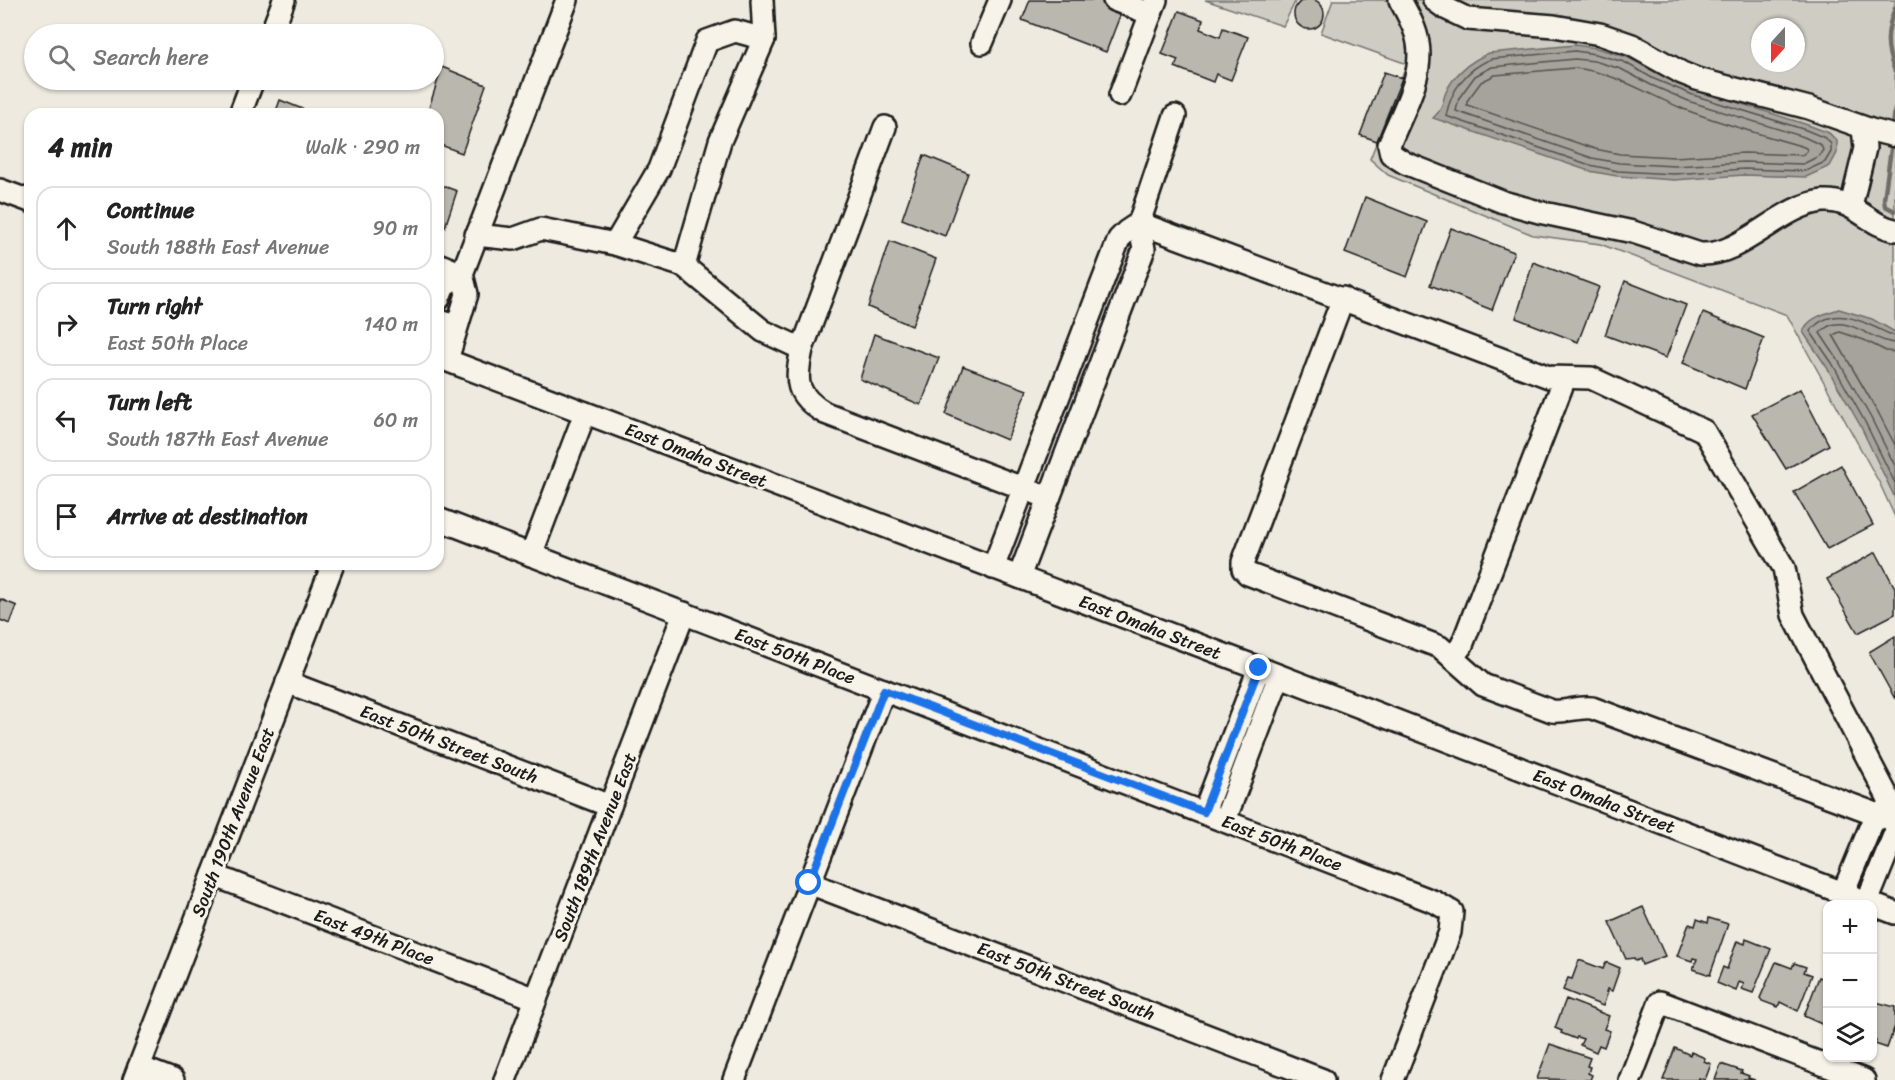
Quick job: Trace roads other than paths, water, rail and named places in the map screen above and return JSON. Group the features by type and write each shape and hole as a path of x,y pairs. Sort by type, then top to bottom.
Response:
{"street":[{"path":"275,24 284,0"},
{"path":"444,344 447,323 467,294 462,274 567,0"},
{"path":"684,266 720,141 764,39 762,0"},
{"path":"982,43 1000,0"},
{"path":"1114,0 1154,7 1120,96"},
{"path":"1400,0 1418,42 1419,61 1414,81 1389,145 1391,154 1405,163 1521,208 1633,232 1691,251 1708,254 1724,250 1793,211 1814,203 1835,201 1851,206 1881,225 1895,230"},
{"path":"1434,0 1468,19 1554,26 1600,34 1632,45 1697,79 1809,108 1863,128 1895,136"},
{"path":"615,244 659,169 707,41 735,31 764,39"},
{"path":"242,108 249,90"},
{"path":"1019,577 1144,249 1139,223 1175,116"},
{"path":"885,127 801,349 797,374 799,387 809,403 825,413 1049,498"},
{"path":"1851,206 1865,148 1863,128"},
{"path":"0,190 24,199"},
{"path":"1139,223 1550,377 1591,378 1704,431 1784,568 1793,615 1891,817"},
{"path":"993,568 1119,239 1139,223"},
{"path":"476,235 513,239 541,229 615,244 684,266 763,331 801,349"},
{"path":"444,266 462,274"},
{"path":"444,285 462,274"},
{"path":"1343,298 1243,562 1243,569 1248,574 1440,647 1483,685 1552,711 1592,708 1891,817"},
{"name":"East Omaha Street","path":"444,359 1280,676 1862,900"},
{"path":"1452,657 1462,645 1564,378"},
{"path":"531,555 585,413"},
{"name":"East 50th Place","path":"444,521 1225,820 1435,902 1452,912 1450,932 1393,1080"},
{"name":"South 190th Avenue East","path":"136,1073 331,570"},
{"name":"South 189th Avenue East","path":"505,1080 684,613"},
{"path":"1204,812 1259,668"},
{"path":"1225,820 1280,676"},
{"name":"East 50th Street South","path":"287,682 610,806"},
{"path":"739,1078 809,883 884,690"},
{"path":"1843,893 1872,823 1891,817"},
{"path":"1868,900 1895,833"},
{"path":"1862,847 1885,857"},
{"name":"East 49th Place","path":"213,875 536,999"},
{"name":"East 50th Street South","path":"809,883 1323,1080"},
{"name":"East Omaha Street","path":"1877,906 1895,913"},
{"path":"1630,1080 1660,1002 1864,1080"},
{"path":"136,1073 173,1080"}],"water":[{"path":"1575,45 1627,57 1695,89 1829,133 1837,141 1837,153 1830,166 1806,177 1744,175 1674,180 1617,176 1589,171 1433,118 1441,109 1446,92 1454,79 1482,56 1489,53"},
{"path":"1839,309 1872,319 1895,332 1895,498 1860,425 1826,366 1803,332 1808,323 1823,314"}],"waterway":[{"path":"1895,8 1888,40 1895,71"},
{"path":"1893,127 1895,109"},
{"path":"1892,142 1884,199 1885,206 1895,211"}]}
